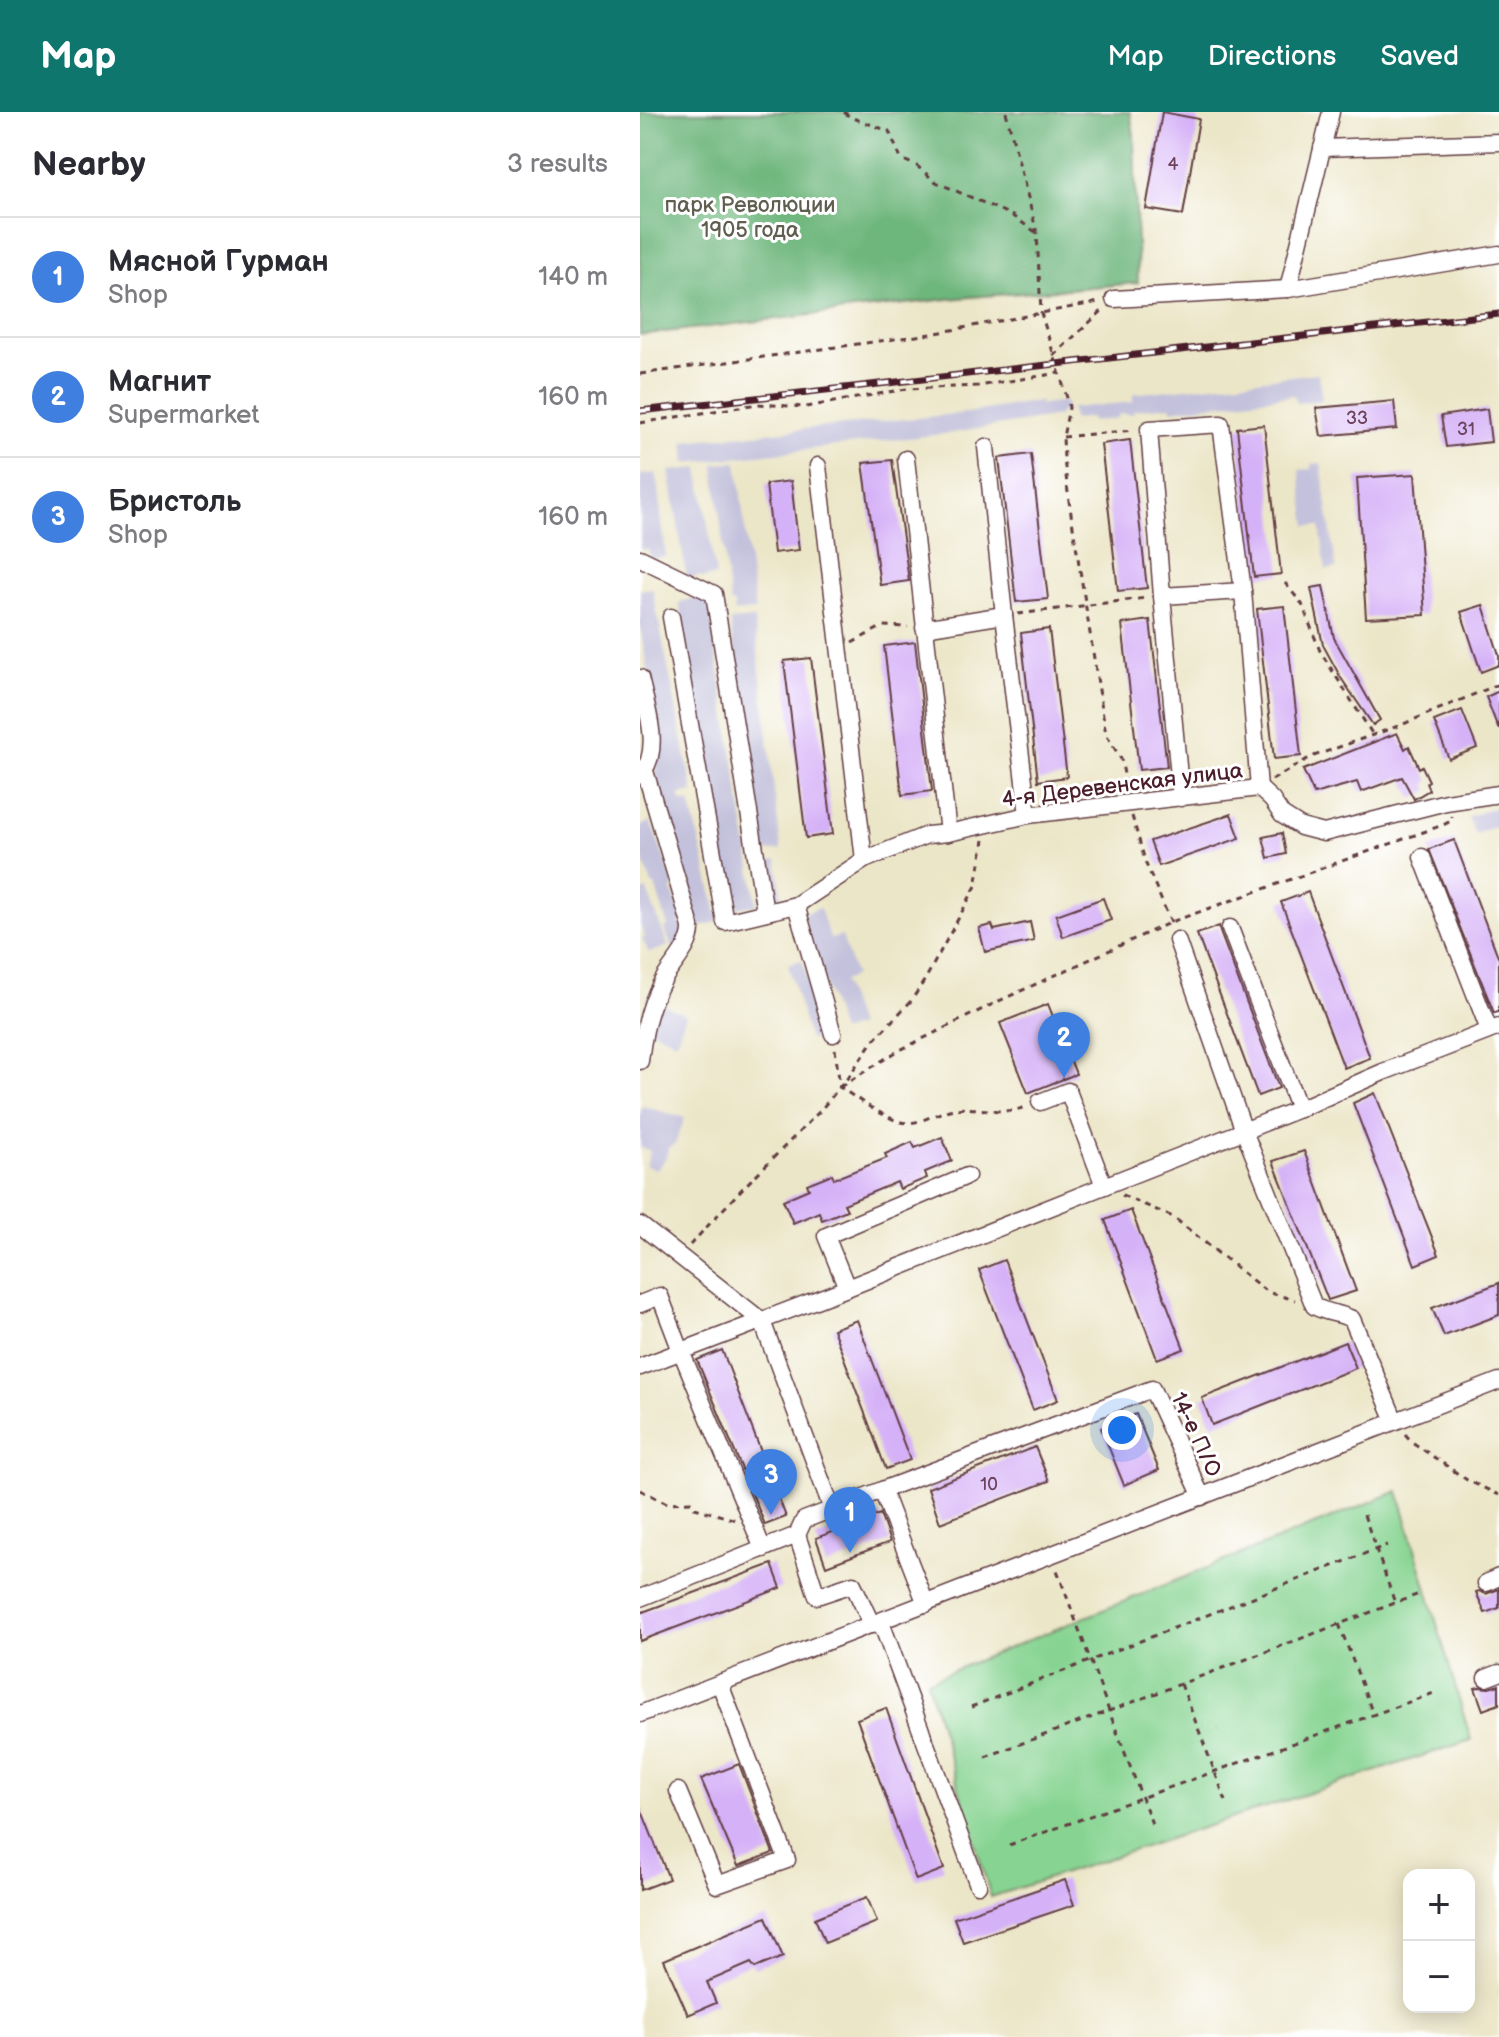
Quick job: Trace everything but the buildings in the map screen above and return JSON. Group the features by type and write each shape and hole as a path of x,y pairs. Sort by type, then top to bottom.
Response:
{"street":[{"path":"1288,289 1331,112"},
{"path":"1322,148 1499,142"},
{"path":"1114,299 1288,289 1499,254"},
{"path":"1181,798 1149,429 1221,424 1243,591 1259,788"},
{"path":"986,447 1028,815"},
{"path":"906,459 948,833"},
{"path":"818,466 864,860"},
{"path":"640,558 714,594 765,912"},
{"path":"1162,596 1243,591"},
{"path":"924,628 1004,615"},
{"path":"671,617 725,922 796,905 833,1034"},
{"path":"640,678 653,741 642,773 691,927 687,945 660,985 645,1029 640,1061"},
{"name":"4-я Деревенская улица","path":"796,905 864,860 927,835 1028,815 1259,788 1282,815 1301,827 1324,833 1455,801 1499,794"},
{"path":"640,1367 1244,1131 1494,1028 1422,857"},
{"path":"1230,928 1299,1109"},
{"path":"1177,940 1244,1131 1314,1306 1323,1312 1338,1312 1352,1319 1395,1421"},
{"path":"1040,1102 1068,1091 1104,1186"},
{"path":"847,1288 826,1236 967,1176"},
{"path":"640,1225 762,1321 832,1509"},
{"path":"640,1304 660,1296 763,1549"},
{"path":"640,1714 1499,1381"},
{"name":"14-е П/О","path":"882,1490 1152,1389 1202,1497"},
{"path":"640,1598 797,1535 804,1520 882,1490 926,1604"},
{"path":"797,1535 817,1596 853,1584 876,1624 978,1885"},
{"path":"678,1791 717,1885 787,1860 720,1684"}],"path":[{"path":"844,112 889,131 901,159 917,166 936,182 1011,215 1037,233"},
{"path":"1006,112 1037,233 1041,313 1069,408 1063,437 1069,501 1106,734 1121,759 1129,804 1146,864 1177,940"},
{"path":"640,374 931,334 1114,299"},
{"path":"1053,356 1114,299"},
{"path":"640,423 758,404 806,407 906,389 978,386 1059,373"},
{"path":"1063,437 1149,429"},
{"path":"1285,583 1302,604 1320,651 1373,735"},
{"path":"1004,615 1162,596"},
{"path":"840,650 883,626 924,628"},
{"path":"1259,788 1311,757 1401,725 1499,684"},
{"path":"840,1087 896,1052 1171,922 1443,825 1451,821 1455,801"},
{"path":"680,1256 819,1112 871,1043 911,1001 976,886 990,824"},
{"path":"833,1034 840,1087 901,1122 916,1122 951,1109 1014,1112 1040,1102"},
{"path":"1104,1186 1173,1217 1267,1292 1314,1306"},
{"path":"1395,1421 1412,1442 1467,1480 1499,1495"},
{"path":"640,1490 667,1503 691,1502 695,1508 738,1521"},
{"path":"1364,1515 1395,1603"},
{"path":"971,1707 1387,1545"},
{"path":"1052,1555 1152,1824"},
{"path":"985,1757 1419,1594"},
{"path":"1339,1624 1373,1715"},
{"path":"1181,1684 1226,1801"},
{"path":"1009,1845 1434,1693"}],"shaded area":[{"path":"1318,373 1322,400 1296,403 1294,395 1172,410 1170,406 1134,410 1133,414 1119,414 1118,418 1092,422 1089,417 1073,420 1071,408 1133,402 1133,394"},
{"path":"1040,401 1040,405 1065,401 1067,412 1059,412 1059,416 952,433 686,463 684,441 967,413"},
{"path":"737,462 755,611 734,612 734,604 730,603 714,464"},
{"path":"1321,463 1336,568 1326,570 1320,526 1307,526 1299,470 1311,469 1311,464"},
{"path":"699,468 716,576 687,579 669,471"},
{"path":"656,473 666,557 651,559 648,549 640,549 640,475"},
{"path":"652,588 693,792 679,795 682,802 690,802 719,921 699,927 660,795 652,783 656,781 659,742 640,625 640,590"},
{"path":"707,596 757,905 727,909 679,602"},
{"path":"754,619 781,850 763,852 730,621"},
{"path":"1499,806 1499,825 1475,834 1468,817"},
{"path":"650,821 675,887 671,889 683,920 679,922 684,932 681,946 674,950 664,929 668,926 655,885 652,885 640,850 640,827"},
{"path":"777,860 782,898 770,899 765,862"},
{"path":"647,890 668,946 649,953 640,925 640,893"},
{"path":"820,908 830,939 842,936 855,976 843,981 858,1026 841,1032 802,914"},
{"path":"802,960 825,1036 809,1040 788,964"},
{"path":"659,1003 686,1015 676,1042 650,1029"},
{"path":"642,1106 685,1118 675,1144 668,1148 666,1158 657,1169 646,1166 650,1151 640,1147"}],"green space":[{"name":"парк Революции 1905 года","path":"640,112 1130,112 1134,135 1138,283 948,299 640,335"},
{"path":"1398,1491 1471,1740 991,1897 927,1681"}],"railway":[{"path":"640,411 1499,314"}],"place":[{"name":"Магнит","path":"1064,1078"},
{"name":"Бристоль","path":"771,1515"},
{"name":"Мясной Гурман","path":"850,1553"}]}
